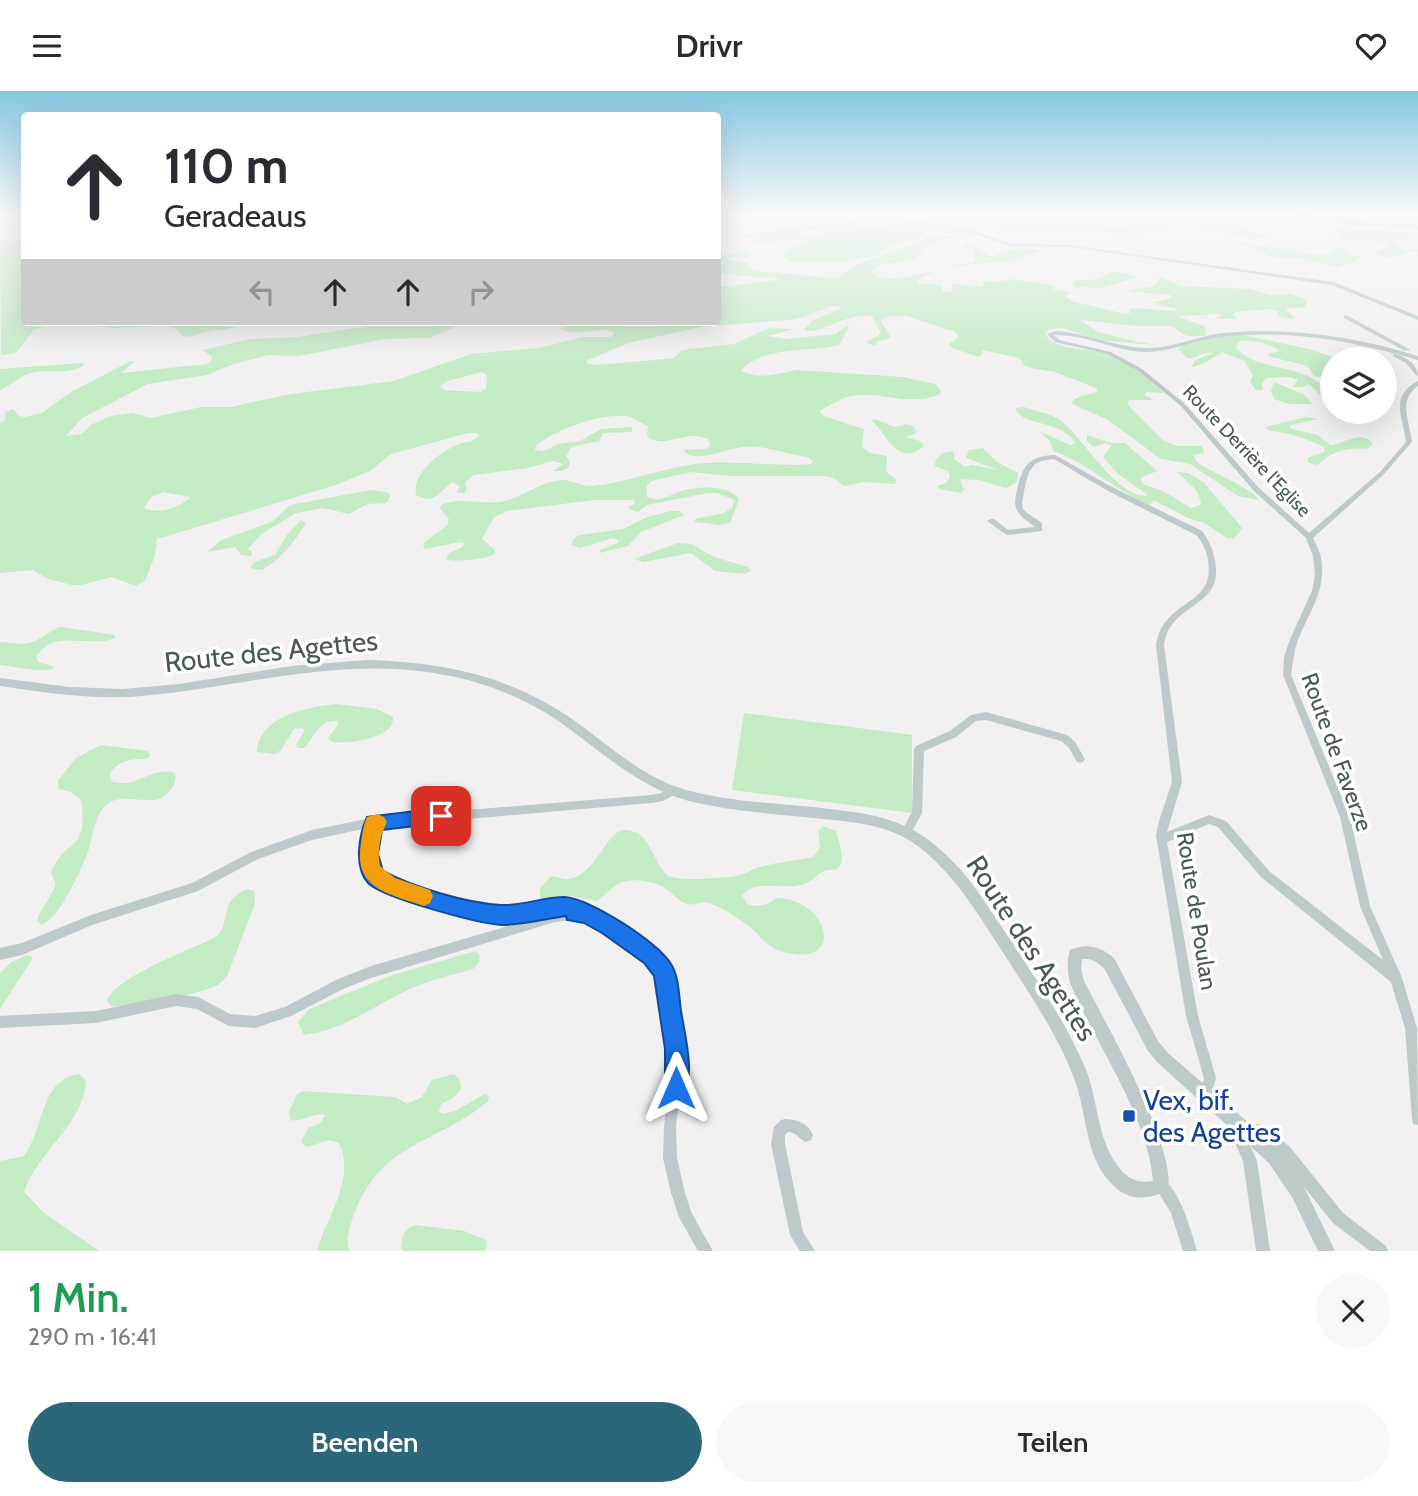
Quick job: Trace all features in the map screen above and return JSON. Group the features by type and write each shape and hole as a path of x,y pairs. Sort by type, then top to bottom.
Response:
{"street":[{"path":"1225,268 1333,283 1418,318"},
{"path":"1346,317 1418,356"},
{"name":"Route Derrière l'Eglise","path":"1309,537 1256,489 1174,397 1124,360 1104,351 1057,341 1050,333 1061,331 1108,345 1140,349 1166,348 1206,337 1240,334 1312,336 1378,347"},
{"name":"Route Derrière l'Eglise","path":"1397,351 1418,356"},
{"path":"1397,356 1406,361 1418,374"},
{"path":"1309,537 1382,473 1409,442 1402,413 1418,383"},
{"name":"Route de Poulan","path":"991,521 1007,533 1039,529 1039,525 1023,514 1019,507 1022,478 1025,469 1032,463 1055,457 1204,538 1214,572 1208,590 1166,624 1160,636 1177,782 1172,803 1163,821 1162,839 1192,1016 1210,1078 1206,1097"},
{"name":"Route de Faverze","path":"1309,537 1319,557 1320,576 1288,659 1287,675 1345,817 1365,906 1396,978 1411,1028 1418,1119"},
{"name":"Route des Agettes","path":"0,682 67,691 116,693 347,665 391,664 444,670 484,681 532,701 576,728 632,771 671,790 724,803 861,818 906,832 936,854 965,886 1050,1012 1072,1052 1085,1085 1100,1145 1112,1173 1129,1188 1141,1191 1161,1185 1159,1159 1077,983 1075,955 1089,952 1101,956 1108,963 1153,1046 1287,1171 1300,1191 1327,1251"},
{"path":"906,832 917,813 919,750 953,734 974,718 986,716 1063,737 1072,745 1080,759"},
{"path":"0,954 22,949 91,920 194,887 282,844 373,823 650,799 663,797 671,790"},
{"path":"1162,839 1209,820 1222,824 1265,874 1396,978"},
{"path":"373,823 369,862 376,877 390,885 490,914 521,915 566,907 574,913"},
{"path":"0,1022 96,1017 176,1000 198,1003 229,1020 256,1022 287,1012 340,984 371,972 574,913 586,914 636,945 659,964 667,979 677,1065 670,1127 670,1158 686,1217 706,1251"},
{"path":"806,1135 796,1126 786,1125 779,1132 797,1235 808,1251"},
{"path":"1240,1127 1239,1136 1250,1161 1263,1251"},
{"path":"1258,1130 1285,1152 1338,1218 1381,1251"},
{"path":"1161,1185 1178,1214 1190,1251"}],"green space":[{"path":"0,268 21,268 21,326 44,326 34,330 16,353 1,355"},
{"path":"721,268 751,268 754,271 836,278 852,268 876,268 871,273 891,278 949,268 924,277 917,283 941,285 942,291 952,292 952,284 982,287 985,281 1001,282 1013,279 1055,286 1054,290 1069,292 1065,297 1072,301 1125,314 1134,308 1177,311 1175,308 1153,302 1171,298 1171,295 1124,291 1154,286 1160,277 1181,286 1250,289 1270,295 1291,294 1307,300 1305,307 1285,309 1295,318 1293,319 1277,316 1279,311 1269,309 1236,312 1233,314 1237,319 1215,318 1222,316 1219,314 1177,316 1206,327 1205,336 1187,336 1171,326 1136,326 1080,320 1098,332 1164,346 1098,340 1062,328 1050,329 1045,333 1048,338 1061,345 1099,352 1116,359 1149,381 1164,393 1146,392 1145,395 1154,400 1130,400 1127,402 1130,407 1164,441 1176,446 1202,446 1204,453 1194,455 1196,461 1249,491 1259,500 1238,496 1190,464 1161,459 1108,420 1071,403 1077,398 1098,391 1096,388 1055,372 1031,368 1024,365 1019,358 983,350 980,357 952,348 949,344 959,337 955,332 906,316 889,316 880,320 891,338 878,341 874,346 866,342 881,334 872,316 853,317 818,330 804,330 812,321 843,307 831,306 804,317 787,320 721,325 721,287 781,280 721,274"},
{"path":"1114,272 1127,273 1137,278 1097,289 1084,286 1077,289 1073,284 1077,280 1092,280"},
{"path":"847,325 849,327 839,345 775,353 751,362 741,370 752,375 796,370 903,377 935,384 941,391 940,394 928,398 916,399 860,395 845,398 819,411 824,416 864,429 862,447 870,453 887,456 886,471 896,480 895,484 864,482 844,486 834,478 825,476 731,476 691,472 652,481 646,486 647,497 652,499 698,488 721,489 734,494 739,499 730,523 720,525 695,522 695,519 724,513 732,508 734,500 718,493 647,505 638,512 628,508 635,503 633,500 594,500 507,511 494,517 482,539 495,550 495,554 491,556 463,560 446,559 449,553 463,547 464,543 460,542 425,549 423,544 447,526 449,519 439,507 445,503 501,502 560,480 591,486 695,464 797,465 811,464 813,461 808,457 750,446 695,456 683,450 706,449 710,446 709,440 693,436 654,440 647,436 648,426 627,416 616,416 579,423 536,445 535,450 544,451 558,444 580,441 601,429 632,427 632,432 603,433 599,441 571,447 566,456 569,467 562,471 553,471 564,464 553,461 528,468 474,475 465,482 465,493 458,493 460,486 452,482 436,496 428,499 416,495 416,487 418,478 429,464 459,444 474,440 479,436 477,433 468,433 391,454 370,471 336,485 157,539 155,555 145,581 135,586 112,577 72,585 48,579 33,570 0,573 0,423 5,420 5,412 13,409 19,416 25,417 42,413 71,392 131,361 135,361 121,373 207,364 212,357 203,350 250,339 298,337 368,326 457,326 430,338 385,339 299,356 268,355 207,375 148,384 82,418 66,436 82,434 91,425 111,416 132,413 151,418 201,407 231,407 291,394 394,381 471,354 538,348 584,337 614,335 613,332 600,330 573,332 560,329 569,326 713,326 628,343 586,361 598,365 674,358 682,350 734,344 769,328 795,329 768,336 785,339 835,334","holes":["482,372 487,375 486,388 481,392 444,390 440,386 447,381","163,492 190,497 181,505 169,509 156,511 144,508 151,497"]},
{"path":"98,326 165,326 110,328"},
{"path":"165,326 236,326 184,337 176,329"},
{"path":"1245,335 1320,353 1320,377 1314,376 1308,366 1271,357 1267,354 1280,351 1266,344 1239,341 1236,348 1250,359 1310,377 1320,383 1320,395 1309,384 1292,387 1298,380 1290,377 1266,378 1262,383 1263,390 1256,390 1250,382 1253,376 1245,361 1222,352 1203,364 1192,367 1194,361 1213,353 1187,358 1178,349 1201,339"},
{"path":"85,364 75,370 30,373 0,390 0,369"},
{"path":"1274,382 1303,394 1313,404 1289,404 1274,399 1271,391"},
{"path":"1024,407 1060,420 1113,478 1137,494 1148,495 1118,474 1103,457 1112,445 1105,443 1094,447 1087,441 1087,435 1111,443 1125,443 1157,471 1140,478 1143,484 1163,491 1191,508 1200,505 1201,501 1196,490 1177,472 1188,473 1203,482 1242,529 1233,539 1227,538 1204,523 1188,518 1154,500 1150,505 1137,499 1066,456 1053,451 1050,441 1039,431 1070,445 1076,443 1060,430 1025,418 1015,408"},
{"path":"1306,417 1318,419 1291,425 1289,428 1318,435 1330,445 1357,437 1373,443 1368,449 1347,449 1334,453 1318,465 1309,463 1307,458 1325,452 1324,447 1290,434 1270,431 1265,427"},
{"path":"871,420 895,427 906,424 913,426 916,433 906,437 920,441 924,446 914,452 899,451"},
{"path":"983,448 997,462 1018,473 1017,482 1006,488 979,480 962,479 960,481 964,489 961,493 939,489 937,486 946,483 950,477 948,471 935,466 937,459 944,453 954,452 954,459 965,467 972,465 998,470 966,458 969,450"},
{"path":"371,490 389,493 390,497 386,503 367,504 349,514 323,508 296,513 260,535 248,549 252,552 251,556 241,555 235,547 207,552 221,540 272,522 290,505"},
{"path":"679,511 684,515 641,532 628,546 599,553 600,550 618,543 618,540 613,538 580,548 572,545 574,538 580,535 623,529 647,517"},
{"path":"301,520 306,523 281,555 262,570 250,568 254,562 275,555 287,535"},
{"path":"678,543 691,544 714,557 751,570 745,574 715,571 691,553 643,562 634,559"},
{"path":"61,627 115,635 115,638 106,641 51,643 42,649 36,658 39,662 55,667 51,669 0,665 0,642 31,643"},
{"path":"336,704 377,709 393,717 392,724 387,730 369,739 332,742 328,738 338,721 332,721 322,726 304,748 298,748 296,745 305,730 302,728 294,729 281,750 275,754 257,752 266,730 275,722 299,711"},
{"path":"744,713 912,735 912,813 732,790"},
{"path":"101,745 148,751 150,755 147,759 122,762 110,773 111,781 128,783 166,771 175,773 175,782 159,799 114,800 103,808 95,824 80,872 62,904 48,921 41,925 37,920 55,886 51,872 63,853 75,843 82,829 81,800 71,792 59,789 58,781 76,758"},
{"path":"823,826 836,831 842,856 838,868 824,871 809,882 797,886 756,887 742,895 747,904 763,905 777,898 795,902 809,910 819,920 824,932 823,942 817,951 804,954 777,950 746,924 712,904 687,904 655,883 636,880 624,882 597,901 570,896 546,900 540,897 540,889 551,876 566,879 585,872 612,837 625,830 640,835 646,841 667,875 700,879 738,875 766,865 813,857 820,848 818,831"},
{"path":"247,889 254,891 255,904 227,976 220,983 199,992 166,999 111,1006 107,1001 112,992 123,983 154,965 219,935 231,901"},
{"path":"475,951 480,955 479,962 473,969 418,986 333,1028 304,1035 298,1022 308,1010 333,999 393,975"},
{"path":"27,955 32,957 31,961 0,1009 0,973 11,962"},
{"path":"79,1074 86,1081 77,1111 39,1164 24,1192 44,1213 99,1251 0,1251 0,1161 24,1156 31,1145 50,1095 66,1078"},
{"path":"454,1074 460,1081 461,1089 454,1097 441,1104 439,1112 443,1114 455,1111 485,1094 489,1097 488,1101 469,1115 398,1155 382,1169 368,1186 356,1209 348,1235 349,1251 317,1251 342,1184 343,1157 339,1143 329,1140 307,1147 301,1142 308,1128 321,1123 325,1115 290,1120 289,1112 297,1094 303,1091 395,1097 407,1104 422,1097 432,1080"},
{"path":"416,1225 464,1231 486,1240 487,1246 484,1251 404,1251 401,1249 404,1234"}],"slow traffic":[{"path":"377,822 373,823 368,854 376,877 390,885 424,896"}],"place":[{"name":"Vex, bif. des Agettes","path":"1129,1116"}],"route":[{"path":"441,816 373,823 368,854 376,877 390,885 433,900 490,914 521,915 571,908 574,913 586,914 609,926 652,956 667,979 676,1049 676,1088"}]}
